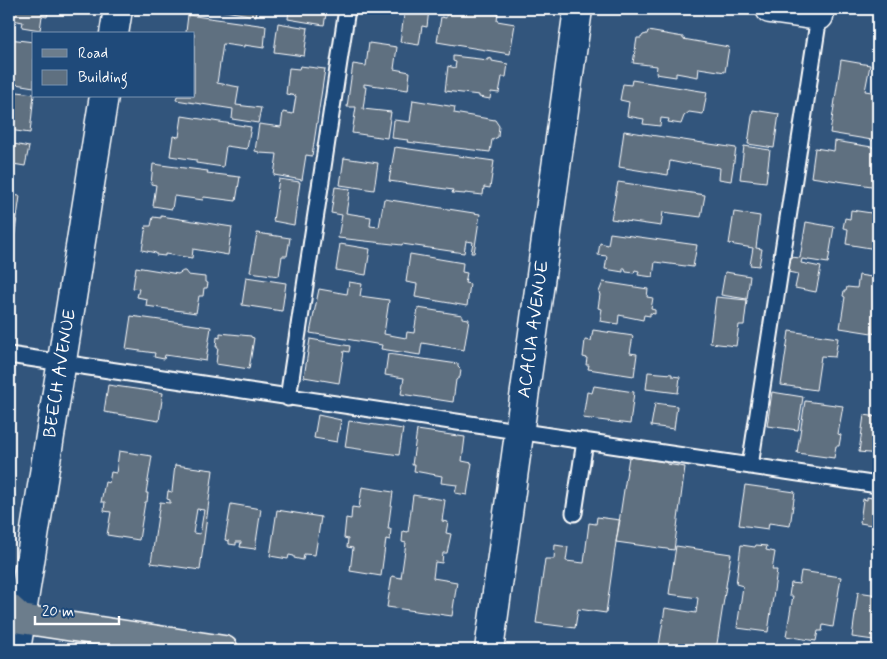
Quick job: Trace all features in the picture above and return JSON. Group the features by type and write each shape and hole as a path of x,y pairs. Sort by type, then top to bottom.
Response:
{"main road":[{"path":"13,618 224,650"}],"street":[{"path":"114,32 118,9"},
{"name":"ACACIA AVENUE","path":"489,650 578,9"},
{"path":"770,9 819,16"},
{"name":"BEECH AVENUE","path":"16,650 13,618 63,362 104,98"}],"lane":[{"path":"288,398 347,9"},
{"path":"750,466 819,16"},
{"path":"9,355 878,485"},
{"path":"574,513 585,441"}],"building":[{"path":"9,9 49,9 47,17 42,16 40,30 22,27 23,22 12,20 9,30"},
{"path":"212,9 257,9 256,16"},
{"path":"289,9 327,9 324,25 288,19"},
{"path":"405,9 429,9 427,27 422,26 419,45 400,42"},
{"path":"447,9 498,13 497,21 515,24 510,54 437,42 441,17 446,18"},
{"path":"188,15 266,26 264,48 223,44 217,83 239,87 236,105 261,108 258,123 232,119 233,109 176,100 176,98 195,98 195,32 186,32"},
{"path":"278,23 308,28 304,56 274,52"},
{"path":"648,31 729,47 725,72 699,68 698,77 676,73 676,77 656,74 657,66 633,63 637,38 641,38"},
{"path":"9,39 32,42 32,87 9,83"},
{"path":"369,43 397,47 394,69 410,72 408,90 364,84 364,87 366,87 363,109 391,112 387,138 352,133 356,107 347,107 353,64 366,66"},
{"path":"453,56 488,60 488,58 492,59 492,61 508,64 506,77 502,77 499,93 491,92 490,99 479,97 479,95 445,91 448,66 455,68 456,62 453,61"},
{"path":"841,60 870,65 865,91 878,93 878,141 830,133"},
{"path":"300,66 325,69 312,156 306,155 302,180 274,175 277,154 255,151 259,124 281,127 283,112 293,114 296,96 286,94 289,68 299,69"},
{"path":"632,80 707,92 703,114 689,112 684,116 681,124 668,122 669,119 661,118 660,126 643,124 644,119 627,116 629,102 620,100 623,84 631,85"},
{"path":"9,91 32,94 34,98 30,133 9,130"},
{"path":"413,100 455,107 454,113 495,120 499,126 498,137 492,140 490,152 407,142 408,140 392,138 394,120 410,122"},
{"path":"753,110 779,114 774,148 748,144"},
{"path":"182,116 251,127 247,149 226,146 223,167 196,163 196,160 170,156 173,136 179,137"},
{"path":"624,131 736,148 731,181 719,179 720,168 690,163 670,161 668,175 619,167"},
{"path":"835,141 878,148 878,187 811,177 815,148 834,151"},
{"path":"9,143 29,147 25,166 13,164 9,187"},
{"path":"744,146 770,150 766,182 740,179"},
{"path":"395,147 494,161 490,188 484,187 483,195 465,194 452,193 453,190 389,181"},
{"path":"344,158 378,163 374,190 340,185"},
{"path":"153,164 240,177 236,201 204,197 203,200 174,196 172,209 153,206 156,185 151,184"},
{"path":"279,179 300,182 294,225 273,221"},
{"path":"618,182 705,195 701,217 663,212 661,226 611,219"},
{"path":"335,187 350,189 346,213 371,217 370,226 379,227 384,199 480,214 474,253 471,253 473,242 466,241 464,253 402,244 338,238 342,215 331,213"},
{"path":"9,195 20,196 14,239 9,238"},
{"path":"851,210 878,214 878,248 846,244 848,229 843,228 845,218 850,219"},
{"path":"734,212 760,216 756,248 762,249 759,266 750,265 753,248 729,244"},
{"path":"161,216 232,227 228,255 193,249 192,258 165,254 165,256 156,255 156,253 142,250 146,226 151,226 153,217 161,218"},
{"path":"806,222 834,227 828,263 802,259 801,263 821,267 816,292 795,288 798,274 788,272 791,257 800,258"},
{"path":"257,233 290,238 287,256 282,256 279,276 250,272"},
{"path":"610,233 697,245 693,267 655,262 653,277 638,275 639,271 635,270 634,273 626,272 625,268 623,268 623,272 605,269 607,256 598,255 600,243 608,245"},
{"path":"340,244 370,249 366,275 336,270"},
{"path":"9,246 14,247 9,288"},
{"path":"410,254 463,263 462,272 467,273 465,283 470,284 467,306 415,297 417,284 406,282"},
{"path":"136,267 178,274 185,271 188,275 205,277 205,282 208,283 207,288 204,288 203,296 199,296 196,313 146,306 147,299 137,297 139,289 133,288"},
{"path":"725,272 750,276 747,299 721,295"},
{"path":"859,275 878,278 878,334 840,328 845,297 843,296 844,291 846,291 847,287 857,288"},
{"path":"246,277 286,283 282,311 242,305"},
{"path":"349,282 362,284 360,296 389,300 384,334 406,338 407,332 414,333 418,308 462,315 462,318 469,319 464,350 422,343 420,355 381,349 382,345 310,333 319,289 347,294"},
{"path":"603,282 648,289 647,297 653,298 651,309 655,310 655,314 650,313 650,316 644,315 643,320 619,315 618,324 600,321 602,309 598,308 599,292"},
{"path":"716,297 747,300 744,325 739,325 736,346 710,343"},
{"path":"131,316 211,327 206,361 165,355 164,359 154,357 155,353 126,349"},
{"path":"593,330 633,336 630,353 637,354 634,376 588,369 589,365 586,365 587,358 583,357 585,340 591,341"},
{"path":"789,331 838,338 835,357 821,356 816,390 781,385"},
{"path":"220,333 251,336 254,338 249,369 216,364 217,337 220,338"},
{"path":"310,339 350,346 349,352 344,351 339,383 304,377"},
{"path":"388,354 458,364 461,370 460,377 456,380 453,402 401,394 404,378 385,375"},
{"path":"648,372 672,374 672,376 680,377 678,393 646,389"},
{"path":"108,385 163,393 159,421 104,412"},
{"path":"594,386 634,392 630,424 583,418 587,392 592,393"},
{"path":"772,392 803,397 798,430 767,426"},
{"path":"805,401 843,406 838,434 841,435 839,446 836,446 834,458 797,453"},
{"path":"655,403 677,406 674,429 651,426"},
{"path":"318,415 341,420 337,442 314,438"},
{"path":"864,415 878,417 878,454 859,452"},
{"path":"349,421 403,429 399,455 345,447"},
{"path":"417,430 465,437 462,461 472,463 467,495 455,493 457,485 441,483 442,476 414,471 415,465 412,465"},
{"path":"119,451 152,456 146,493 148,493 147,502 145,502 139,540 107,535 111,512 104,511 105,502 101,502 105,482 109,483 111,472 116,473"},
{"path":"629,457 667,462 667,464 685,467 674,550 616,542"},
{"path":"175,465 213,470 200,570 151,563 160,502 170,503 170,500 167,499 168,491 172,492","holes":["197,509 204,510 200,534 193,533"]},
{"path":"745,485 795,492 790,526 769,523 768,529 739,525"},
{"path":"362,487 393,492 388,529 391,529 390,540 386,539 381,576 350,571 353,548 347,547 348,539 344,538 346,518 351,519 352,507 359,508"},
{"path":"413,495 445,500 442,521 448,522 446,533 451,534 447,553 443,553 442,563 435,562 433,578 457,582 452,616 387,607 392,576 401,578 406,543 402,542 403,531 408,532"},
{"path":"867,497 878,499 878,526 860,523 863,499 867,500"},
{"path":"231,504 261,509 255,549 240,547 241,542 236,542 236,545 229,544 229,541 225,540"},
{"path":"277,510 321,517 315,555 304,554 303,560 289,555 288,559 270,556"},
{"path":"597,517 620,520 606,613 578,609 575,628 536,623 545,559 554,559 555,545 568,547 566,561 584,563 589,523 596,524"},
{"path":"741,545 767,546 766,550 775,552 772,570 777,570 768,632 737,628 743,586 736,584"},
{"path":"676,546 731,554 716,650 687,650 659,646 665,608 696,613 698,598 669,594"},
{"path":"801,571 841,577 833,627 823,625 822,631 818,631 816,641 786,636 793,596 789,596 791,583 799,584"},
{"path":"858,592 878,595 878,649 873,649 874,640 852,637"}]}
